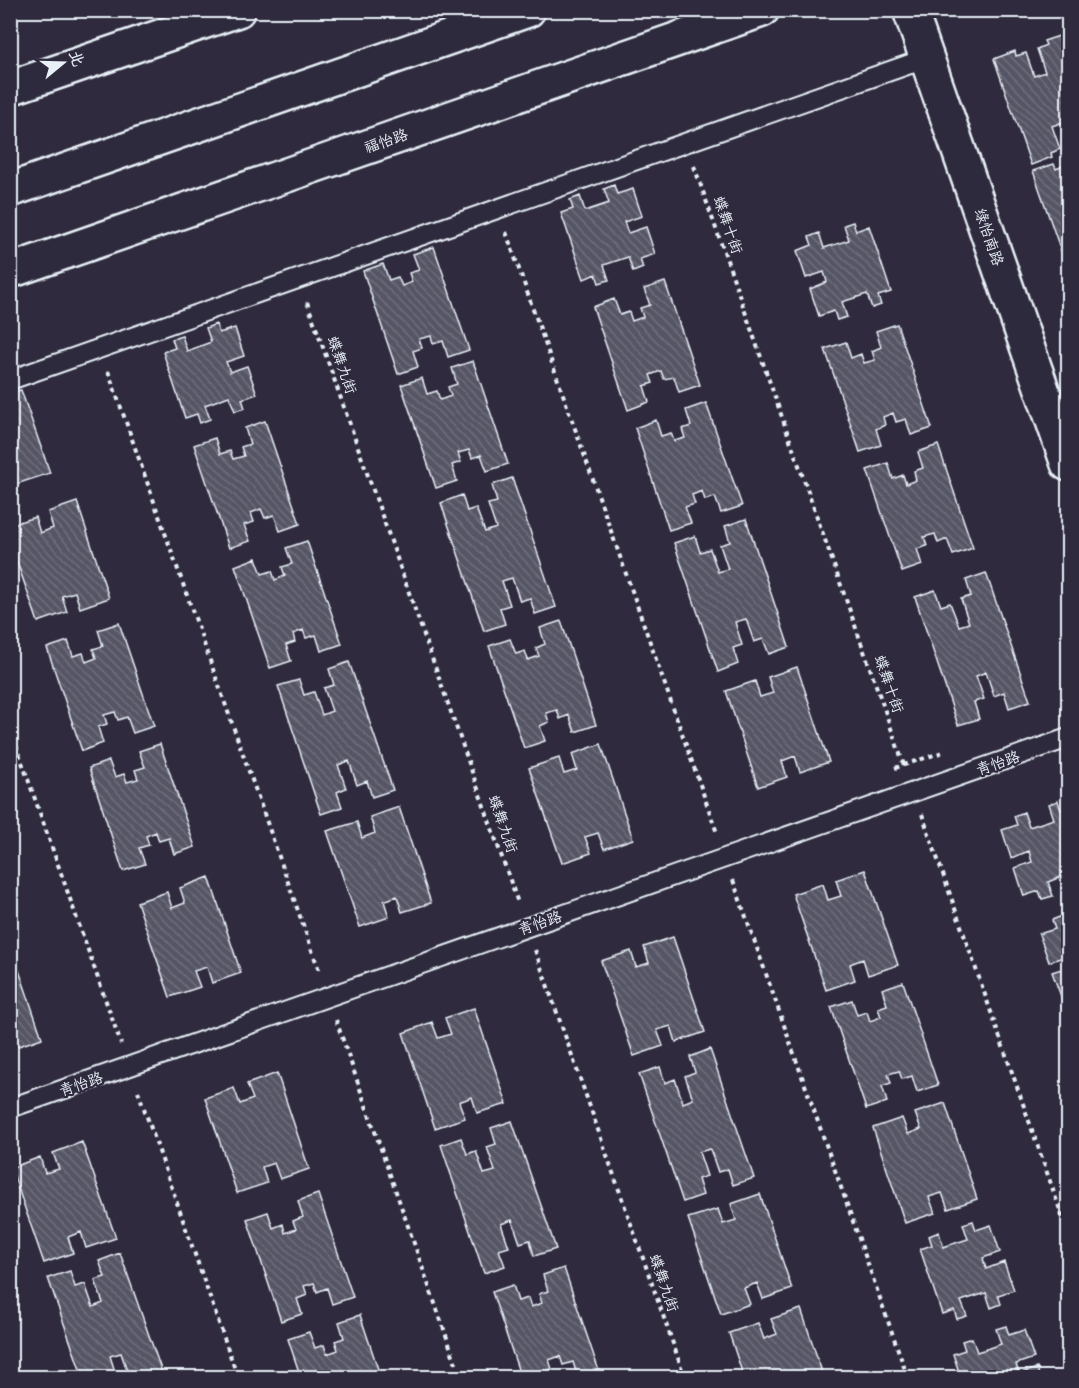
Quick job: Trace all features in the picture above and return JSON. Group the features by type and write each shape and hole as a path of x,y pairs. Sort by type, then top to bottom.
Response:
{"street":[{"path":"10,88 238,10"},
{"path":"10,190 528,10"},
{"name":"福怡路","path":"10,272 762,10"},
{"name":"绿怡南路","path":"910,10 1068,464"}],"lane":[{"path":"10,380 927,58"},
{"name":"青怡路","path":"10,1108 1068,738"}],"path":[{"name":"蝶舞十街","path":"686,143 1068,1233"},
{"path":"497,209 908,1377"},
{"name":"蝶舞九街","path":"299,279 685,1377"},
{"path":"100,348 461,1377"},
{"path":"10,1364 15,1377"}],"building":[{"path":"1065,34 1068,43 1068,139 1063,122 1052,126 1060,149 1051,153 1052,157 1031,165 994,59 1015,51 1016,56 1026,53 1034,76 1045,72 1037,49 1046,45 1044,41"},
{"path":"1054,164 1056,169 1065,165 1068,175 1068,271 1033,171"},
{"path":"614,185 617,194 633,189 642,216 624,222 628,233 646,227 655,254 640,259 643,268 633,272 628,257 604,265 609,280 599,283 596,274 584,279 561,213 573,209 570,200 580,196 585,211 609,203 604,189"},
{"path":"853,222 856,231 869,226 891,292 878,296 881,305 872,308 867,294 842,302 847,317 837,320 834,311 819,316 810,289 827,282 824,272 806,278 797,251 812,245 809,237 819,233 824,248 849,240 844,225"},
{"path":"434,247 469,350 448,357 443,341 433,344 431,336 419,339 422,348 413,351 418,367 398,374 363,271 383,264 389,280 398,277 402,286 412,282 409,273 419,270 413,254"},
{"path":"665,282 700,385 679,392 674,377 664,379 661,371 650,375 653,383 644,386 649,402 628,410 593,307 614,299 620,315 629,312 632,321 643,317 640,308 650,305 644,289"},
{"path":"216,324 219,333 235,328 244,356 226,362 230,372 247,366 257,394 242,399 245,408 235,411 229,396 205,405 210,419 200,423 197,414 185,418 163,352 175,348 172,339 182,336 187,351 211,342 206,328"},
{"path":"897,324 932,428 911,435 906,419 896,422 893,413 883,417 885,425 876,429 881,445 860,452 825,349 846,342 851,358 861,354 864,363 875,360 872,351 881,347 876,331"},
{"path":"473,361 508,464 487,471 481,455 472,458 469,450 458,453 461,462 452,465 457,481 436,488 401,385 422,378 427,394 437,391 440,400 451,396 448,387 457,384 452,368"},
{"path":"21,390 50,473 10,486 10,393"},
{"path":"706,403 742,506 721,513 715,497 705,500 702,491 692,495 695,504 685,507 691,523 669,530 635,428 656,420 661,436 671,433 674,441 685,438 682,429 691,426 686,410"},
{"path":"265,421 300,524 280,531 274,515 265,518 261,509 251,513 254,522 244,525 250,541 229,548 194,445 215,438 220,454 230,451 233,459 244,456 241,447 250,444 245,428"},
{"path":"938,445 973,548 953,555 947,539 938,543 935,534 924,537 927,546 917,549 922,565 902,572 867,470 888,463 893,479 903,475 906,484 916,480 914,471 923,468 918,452"},
{"path":"512,478 556,607 535,614 530,598 520,601 512,578 502,581 510,605 500,608 505,624 484,631 441,503 462,495 467,511 476,508 485,532 496,528 488,504 497,502 492,485"},
{"path":"77,502 109,598 80,608 75,592 62,596 67,612 38,622 10,542 10,525 35,517 40,533 53,528 48,512"},
{"path":"746,519 789,647 769,654 763,639 754,642 746,619 735,622 742,645 733,648 738,664 718,672 674,543 695,536 700,552 710,549 718,572 728,569 720,545 730,542 725,526"},
{"path":"307,541 342,644 321,651 316,635 306,638 303,630 293,634 295,642 286,645 291,661 270,668 235,566 256,558 262,574 272,571 275,580 285,576 282,567 292,564 286,548"},
{"path":"986,573 1030,701 1009,708 1004,692 994,696 986,672 976,676 984,699 974,702 979,719 958,725 915,597 935,590 941,606 950,603 959,626 969,623 961,599 971,596 966,580"},
{"path":"561,621 596,725 575,732 569,715 560,719 557,710 546,713 549,722 540,726 545,741 524,748 489,646 510,639 516,654 525,651 528,660 539,656 536,648 545,644 540,628"},
{"path":"119,623 154,726 133,733 127,717 118,720 115,712 104,715 107,724 98,727 103,743 82,751 47,648 68,641 73,656 83,653 86,662 96,658 93,649 103,646 98,630"},
{"path":"349,662 393,790 372,797 367,781 357,785 349,761 338,765 346,788 337,792 342,807 321,814 278,686 299,680 304,695 314,692 322,715 332,711 324,688 334,685 329,669"},
{"path":"797,667 829,762 800,772 795,756 782,761 787,777 758,787 726,691 755,681 760,697 773,693 768,677"},
{"path":"160,744 195,847 174,854 169,838 159,841 156,832 146,836 149,845 139,848 145,864 123,871 89,768 109,761 115,777 124,774 127,782 138,779 135,770 145,767 139,751"},
{"path":"601,744 633,839 604,849 598,833 585,837 591,853 562,863 529,768 559,758 564,774 577,770 572,754"},
{"path":"1058,801 1061,810 1068,808 1068,874 1048,882 1053,896 1042,899 1039,891 1024,896 1015,868 1032,862 1029,851 1011,858 1002,830 1017,825 1014,816 1024,812 1029,827 1054,819 1049,804"},
{"path":"399,807 431,903 402,912 397,896 384,901 389,917 360,927 327,831 357,822 362,838 375,833 370,817"},
{"path":"865,870 898,965 868,975 863,959 850,964 855,980 826,990 793,894 823,884 828,900 841,896 836,880"},
{"path":"209,877 241,973 212,983 207,967 194,971 200,987 170,997 137,902 167,892 172,908 185,903 180,888"},
{"path":"1062,916 1066,931 1068,930 1068,962 1066,956 1049,962 1039,934 1055,929 1052,920"},
{"path":"673,937 705,1032 676,1042 671,1026 657,1030 663,1046 634,1056 601,961 631,951 636,967 649,963 644,947"},
{"path":"10,944 42,1038 13,1048 10,1041"},
{"path":"1068,967 1068,997 1062,999 1052,972"},
{"path":"903,982 938,1085 917,1092 912,1076 902,1079 899,1071 888,1074 891,1083 882,1086 887,1102 866,1109 831,1007 852,1000 857,1015 867,1012 870,1021 881,1017 878,1008 887,1005 882,989"},
{"path":"474,1008 507,1104 477,1113 472,1097 459,1102 465,1118 435,1128 403,1033 432,1022 438,1038 451,1034 445,1018"},
{"path":"710,1049 754,1178 733,1185 728,1169 718,1172 710,1149 699,1152 707,1176 698,1179 703,1195 683,1202 639,1074 660,1067 665,1083 675,1079 683,1103 693,1099 685,1076 695,1072 690,1057"},
{"path":"277,1073 309,1169 280,1179 274,1163 262,1167 267,1183 237,1193 205,1098 234,1088 240,1104 253,1099 247,1084"},
{"path":"945,1103 977,1199 948,1209 942,1193 929,1197 935,1213 905,1223 873,1128 902,1118 908,1134 921,1129 915,1113"},
{"path":"512,1121 556,1249 534,1256 530,1240 520,1243 512,1220 501,1224 509,1247 499,1250 505,1266 484,1273 441,1145 461,1138 467,1154 476,1151 484,1174 495,1171 487,1147 496,1144 491,1128"},
{"path":"82,1142 116,1238 86,1248 81,1232 68,1237 73,1253 44,1263 11,1168 40,1157 45,1173 59,1169 53,1153"},
{"path":"318,1194 353,1297 332,1304 327,1288 317,1292 314,1283 304,1286 307,1295 297,1299 302,1314 281,1321 247,1219 268,1212 273,1228 283,1224 285,1233 296,1229 293,1221 303,1217 298,1201"},
{"path":"760,1194 792,1289 763,1299 757,1283 744,1288 750,1304 721,1314 688,1218 718,1209 723,1224 736,1220 731,1204"},
{"path":"973,1221 976,1230 991,1225 1000,1252 983,1258 986,1269 1004,1262 1014,1290 998,1295 1001,1304 991,1308 986,1293 961,1301 967,1316 957,1319 954,1310 942,1314 920,1249 932,1245 929,1236 939,1232 943,1247 968,1239 963,1224"},
{"path":"120,1253 164,1378 140,1378 138,1373 129,1376 121,1353 110,1356 117,1378 83,1378 48,1278 70,1271 75,1287 85,1284 93,1307 103,1303 95,1280 105,1277 99,1261"},
{"path":"564,1268 599,1371 578,1378 573,1362 563,1365 560,1356 549,1360 552,1369 543,1372 545,1378 521,1378 492,1292 513,1285 518,1301 528,1298 531,1307 542,1303 539,1294 548,1291 543,1275"},
{"path":"801,1309 824,1378 744,1378 729,1333 758,1323 764,1339 777,1334 771,1319"},
{"path":"360,1315 381,1378 301,1378 288,1339 309,1332 315,1348 324,1345 327,1354 338,1350 335,1341 344,1338 339,1322"},
{"path":"1006,1326 1009,1335 1024,1330 1034,1358 1016,1364 1019,1374 1037,1368 1040,1378 961,1378 953,1354 965,1350 962,1341 972,1338 977,1352 1001,1344 996,1329"}]}
